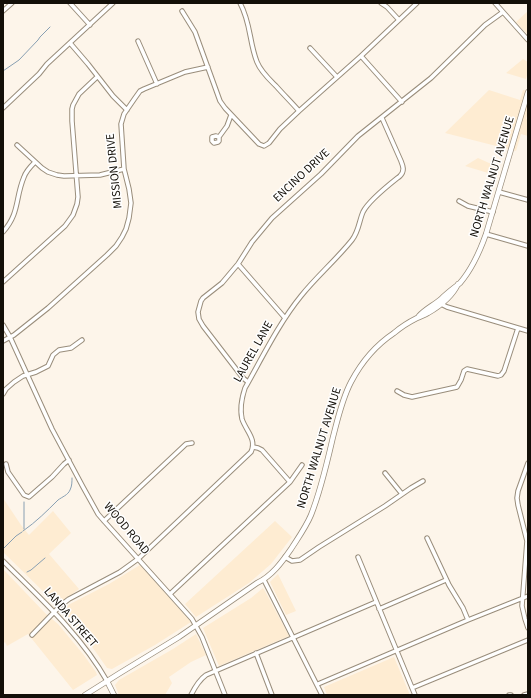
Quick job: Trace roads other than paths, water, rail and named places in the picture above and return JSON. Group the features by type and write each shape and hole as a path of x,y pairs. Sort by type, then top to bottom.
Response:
{"main road":[{"name":"NORTH WALNUT AVENUE","path":"85,695 179,637 257,583 264,580 285,557 312,512 319,492 339,412 346,392 364,361 375,349 395,332 428,313 453,293 478,256 493,212 528,92"},
{"name":"NORTH WALNUT AVENUE","path":"419,317 425,310 458,284"},
{"name":"LANDA STREET","path":"107,681 114,695"}],"street":[{"path":"3,11 12,3"},
{"path":"70,3 90,25"},
{"path":"3,108 40,74 47,64 113,3"},
{"path":"240,3 248,23 259,66 299,111"},
{"path":"381,3 387,7 399,20"},
{"path":"182,11 195,32 220,101 259,144 264,146 269,143 299,111 361,56 417,3"},
{"path":"494,3 528,40"},
{"name":"ENCINO DRIVE","path":"248,382 243,378 203,326 198,312 199,305 203,298 220,286 238,264 252,242 272,218 321,174 358,136 402,102 430,78 485,25 503,12"},
{"path":"138,41 157,84"},
{"path":"70,43 113,96 127,110"},
{"path":"310,48 337,77"},
{"path":"361,56 402,102"},
{"name":"MISSION DRIVE","path":"3,341 48,308 107,255 119,242 126,229 131,207 130,194 124,169 121,124 122,118 140,91 189,71 208,67"},
{"path":"3,282 68,223 73,215 77,204 78,190 72,109 79,94 97,77"},
{"path":"219,137 231,114"},
{"name":"LAUREL LANE","path":"253,447 252,439 244,424 241,414 243,395 248,382 285,318 306,289 324,272 352,240 359,226 363,213 368,205 377,195 402,174 403,164 382,118"},
{"path":"17,145 42,168 52,174 64,176 103,174 124,169"},
{"path":"3,232 13,218 23,178 35,162"},
{"path":"499,192 528,200"},
{"path":"459,201 468,206 493,212"},
{"path":"486,234 528,246"},
{"path":"238,264 285,318"},
{"path":"442,303 447,307 528,331"},
{"name":"WOOD ROAD","path":"3,325 10,337 52,429 90,500 104,521 192,619 202,637 225,695"},
{"path":"397,390 404,395 412,397 456,387 461,380 465,369 498,376 501,375 518,328"},
{"path":"3,394 10,384 23,376 48,366 52,358 59,350 71,348 82,340"},
{"path":"104,521 186,444 192,443"},
{"path":"32,635 61,605 69,599 120,572 138,559 251,452 253,447 262,450 290,482"},
{"path":"6,464 8,472 24,495 28,497 52,477 69,460"},
{"path":"528,463 517,498 527,541 522,598 523,614 528,628"},
{"path":"170,594 290,482 302,465"},
{"path":"385,473 402,494"},
{"path":"285,557 292,561 300,560 423,481"},
{"path":"427,538 446,580 468,620"},
{"path":"358,558 415,695"},
{"name":"LANDA STREET","path":"3,561 82,644 107,681"},
{"path":"264,580 318,684 322,695"},
{"path":"379,609 446,580"},
{"path":"318,684 528,596"},
{"path":"191,695 196,685 206,675 376,602"},
{"path":"412,688 528,640"},
{"path":"256,653 272,695"},
{"path":"524,695 528,694"}],"waterway":[{"path":"3,71 19,60 50,27"},
{"path":"23,531 68,493 71,487 72,478"},
{"path":"24,502 24,529"},
{"path":"3,549 22,532"},
{"path":"27,572 45,558"}]}
